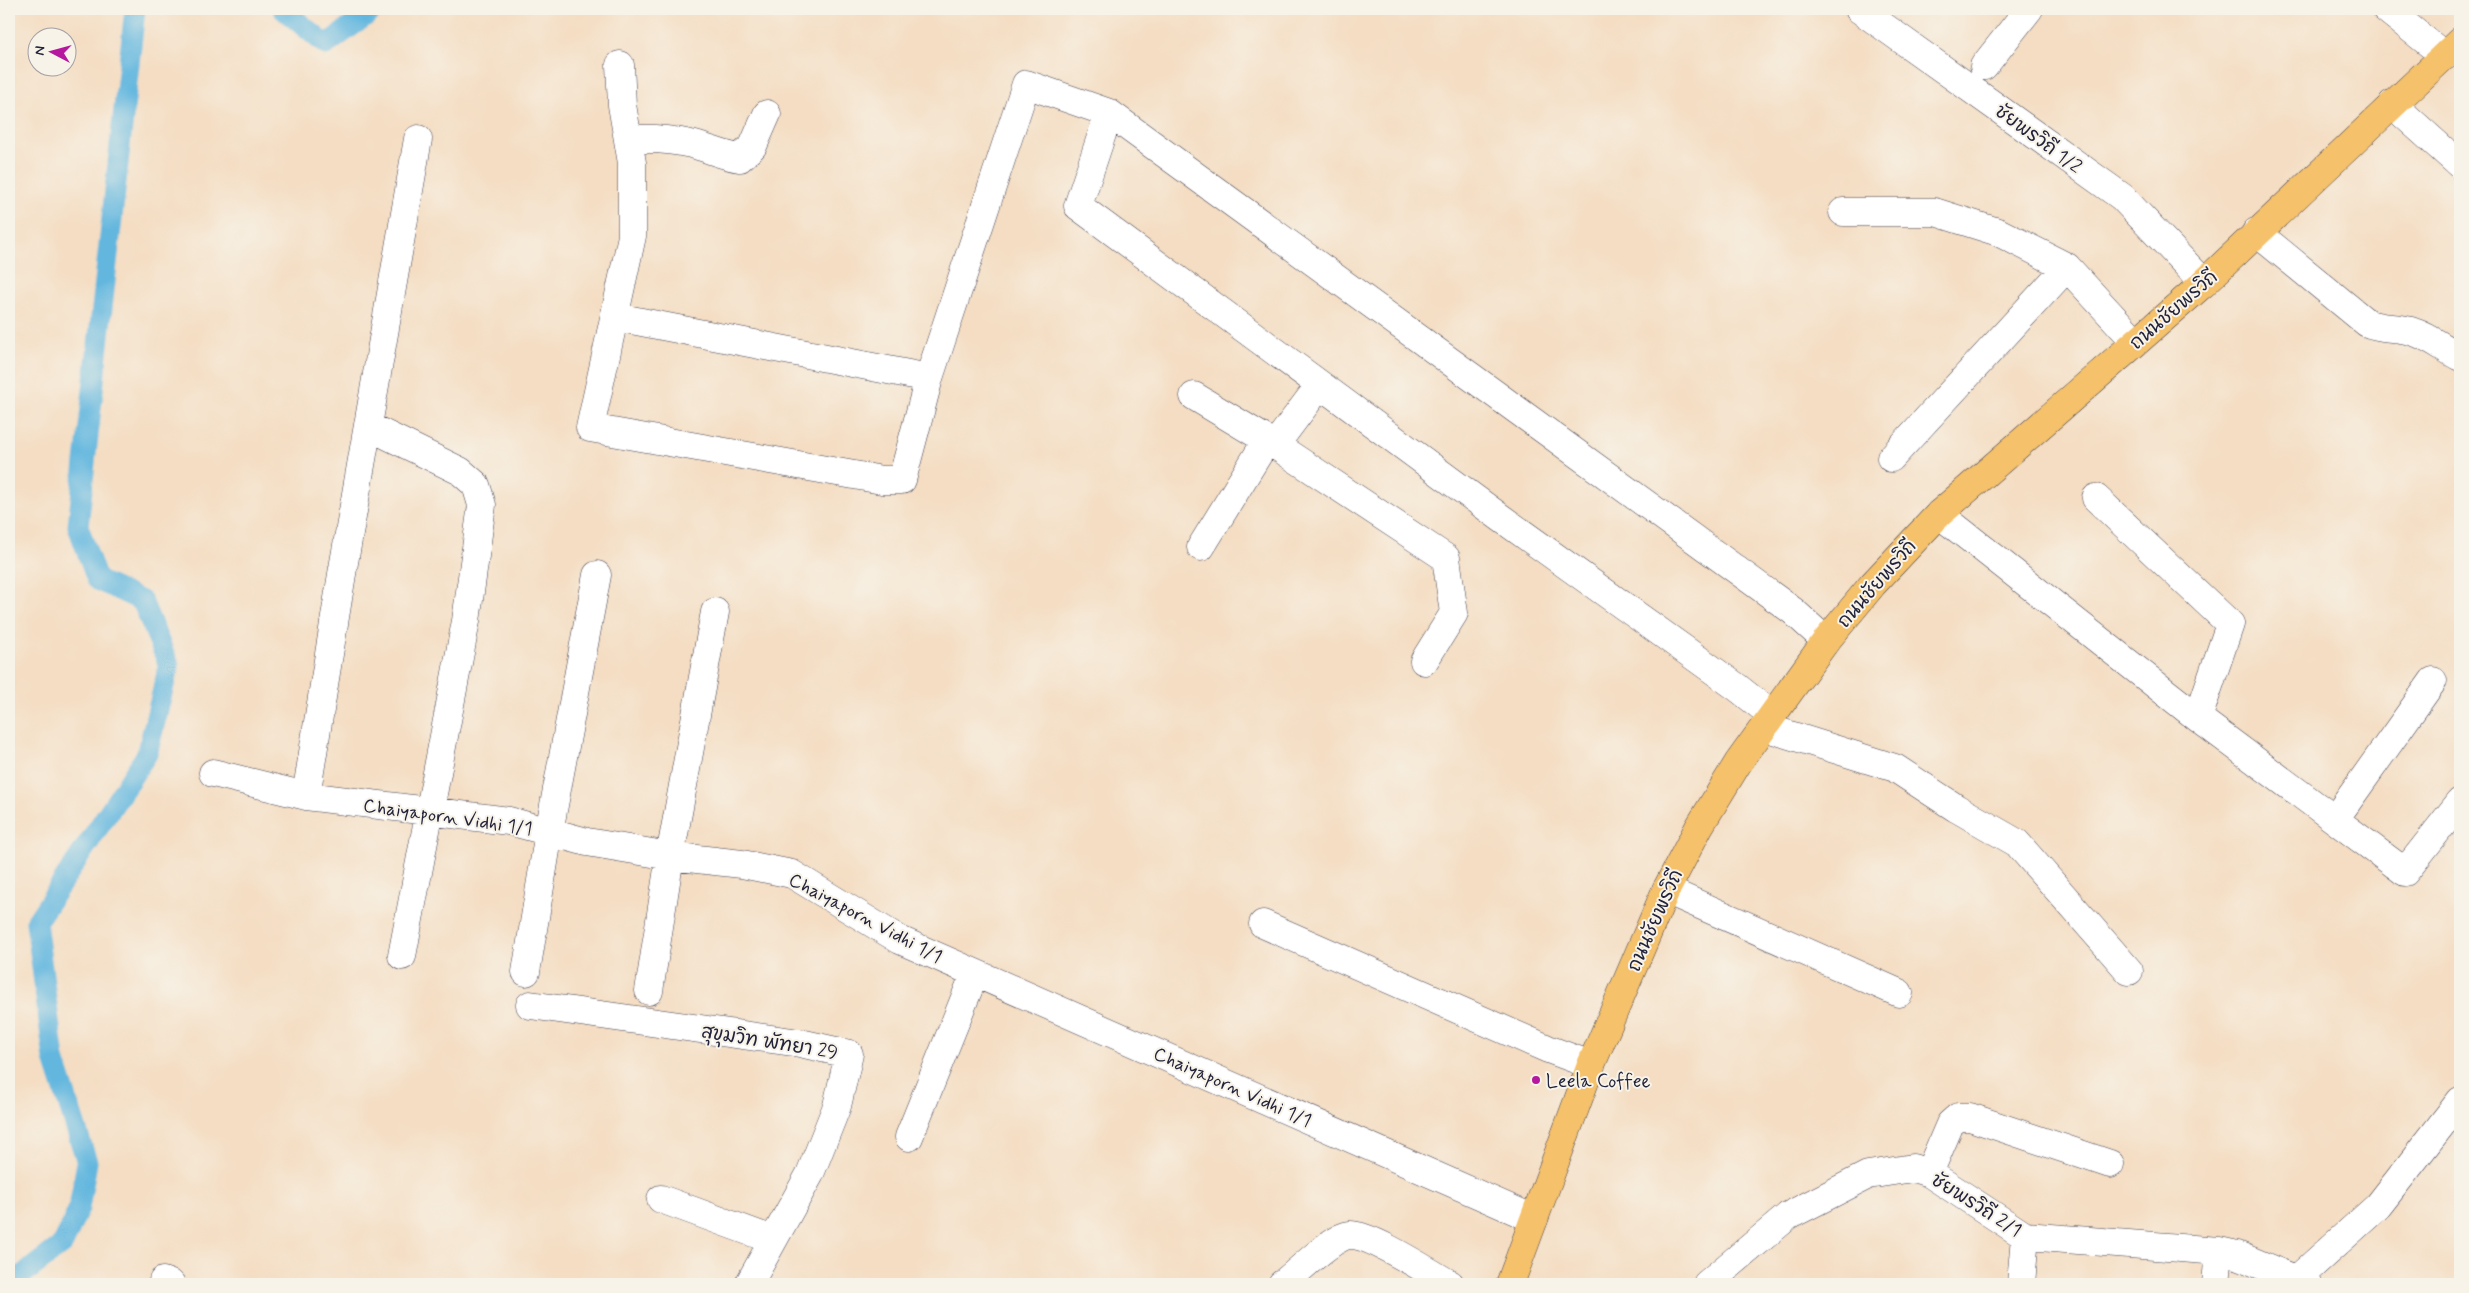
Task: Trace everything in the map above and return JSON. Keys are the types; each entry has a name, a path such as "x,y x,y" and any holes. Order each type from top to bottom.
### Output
{"main road":[{"name":"ถนนชัยพรวิถี","path":"1510,1284 1591,1066 1666,890 1699,827 1738,763 1826,641 1874,584 1939,514 2204,283 2452,48"}],"street":[{"name":"ชัยพรวิถี 1/2","path":"1860,9 2122,197 2204,283"},
{"path":"1984,66 2029,9"},
{"path":"2386,9 2452,48"},
{"path":"620,65 622,105 632,163 632,236 616,317 590,428 882,480 902,480 929,378 1026,84 1109,113 1793,612 1826,641"},
{"path":"2392,104 2460,165"},
{"path":"1109,113 1078,206 1320,385 1738,688 1768,721 1895,768 1956,808 2017,843 2129,971"},
{"path":"629,139 660,138 692,144 726,156 740,158 752,146 767,114"},
{"path":"306,796 418,139"},
{"path":"1843,212 1934,212 1998,232 2067,267 2136,342"},
{"path":"2256,232 2367,324 2380,329 2399,328 2416,332 2460,357"},
{"path":"1891,458 2067,267"},
{"path":"616,317 929,378"},
{"path":"1201,546 1271,442 1320,385"},
{"path":"1194,396 1271,442 1446,558 1454,613 1424,661"},
{"path":"368,426 460,471 476,486 482,505 466,621 402,956"},
{"path":"2096,498 2230,624 2198,718"},
{"path":"1939,514 2198,718 2406,872 2460,802"},
{"path":"526,972 549,832 597,575"},
{"path":"649,991 670,856 715,612"},
{"path":"2335,819 2433,682"},
{"name":"Chaiyaporn Vidhi 1/1","path":"213,773 306,796 509,821 587,842 670,856 742,864 792,874 900,940 1534,1218"},
{"path":"1666,890 1899,993"},
{"path":"1263,924 1591,1066"},
{"path":"909,1137 975,974"},
{"name":"สุขุมวิท พัทยา 29","path":"530,1005 800,1043 850,1054 837,1106 810,1174 749,1284"},
{"path":"2302,1282 2378,1206 2460,1101"},
{"path":"1929,1173 1950,1124 1958,1117 1970,1118 2110,1164"},
{"name":"ชัยพรวิถี 2/1","path":"1707,1284 1788,1216 1868,1175 1913,1168 1929,1173 2026,1236 2219,1251 2237,1255 2302,1282"},
{"path":"662,1199 773,1240"},
{"path":"1282,1284 1335,1242 1349,1235 1366,1238 1450,1284"},
{"path":"2022,1284 2026,1236"},
{"path":"2216,1284 2219,1251"}],"waterway":[{"path":"9,1281 17,1279 63,1244 79,1208 87,1162 54,1059 36,922 147,754 169,665 142,601 97,580 78,526 135,9"},
{"path":"283,9 326,45 371,12 372,9"}],"place":[{"name":"Leela Coffee","path":"1536,1080"}]}
